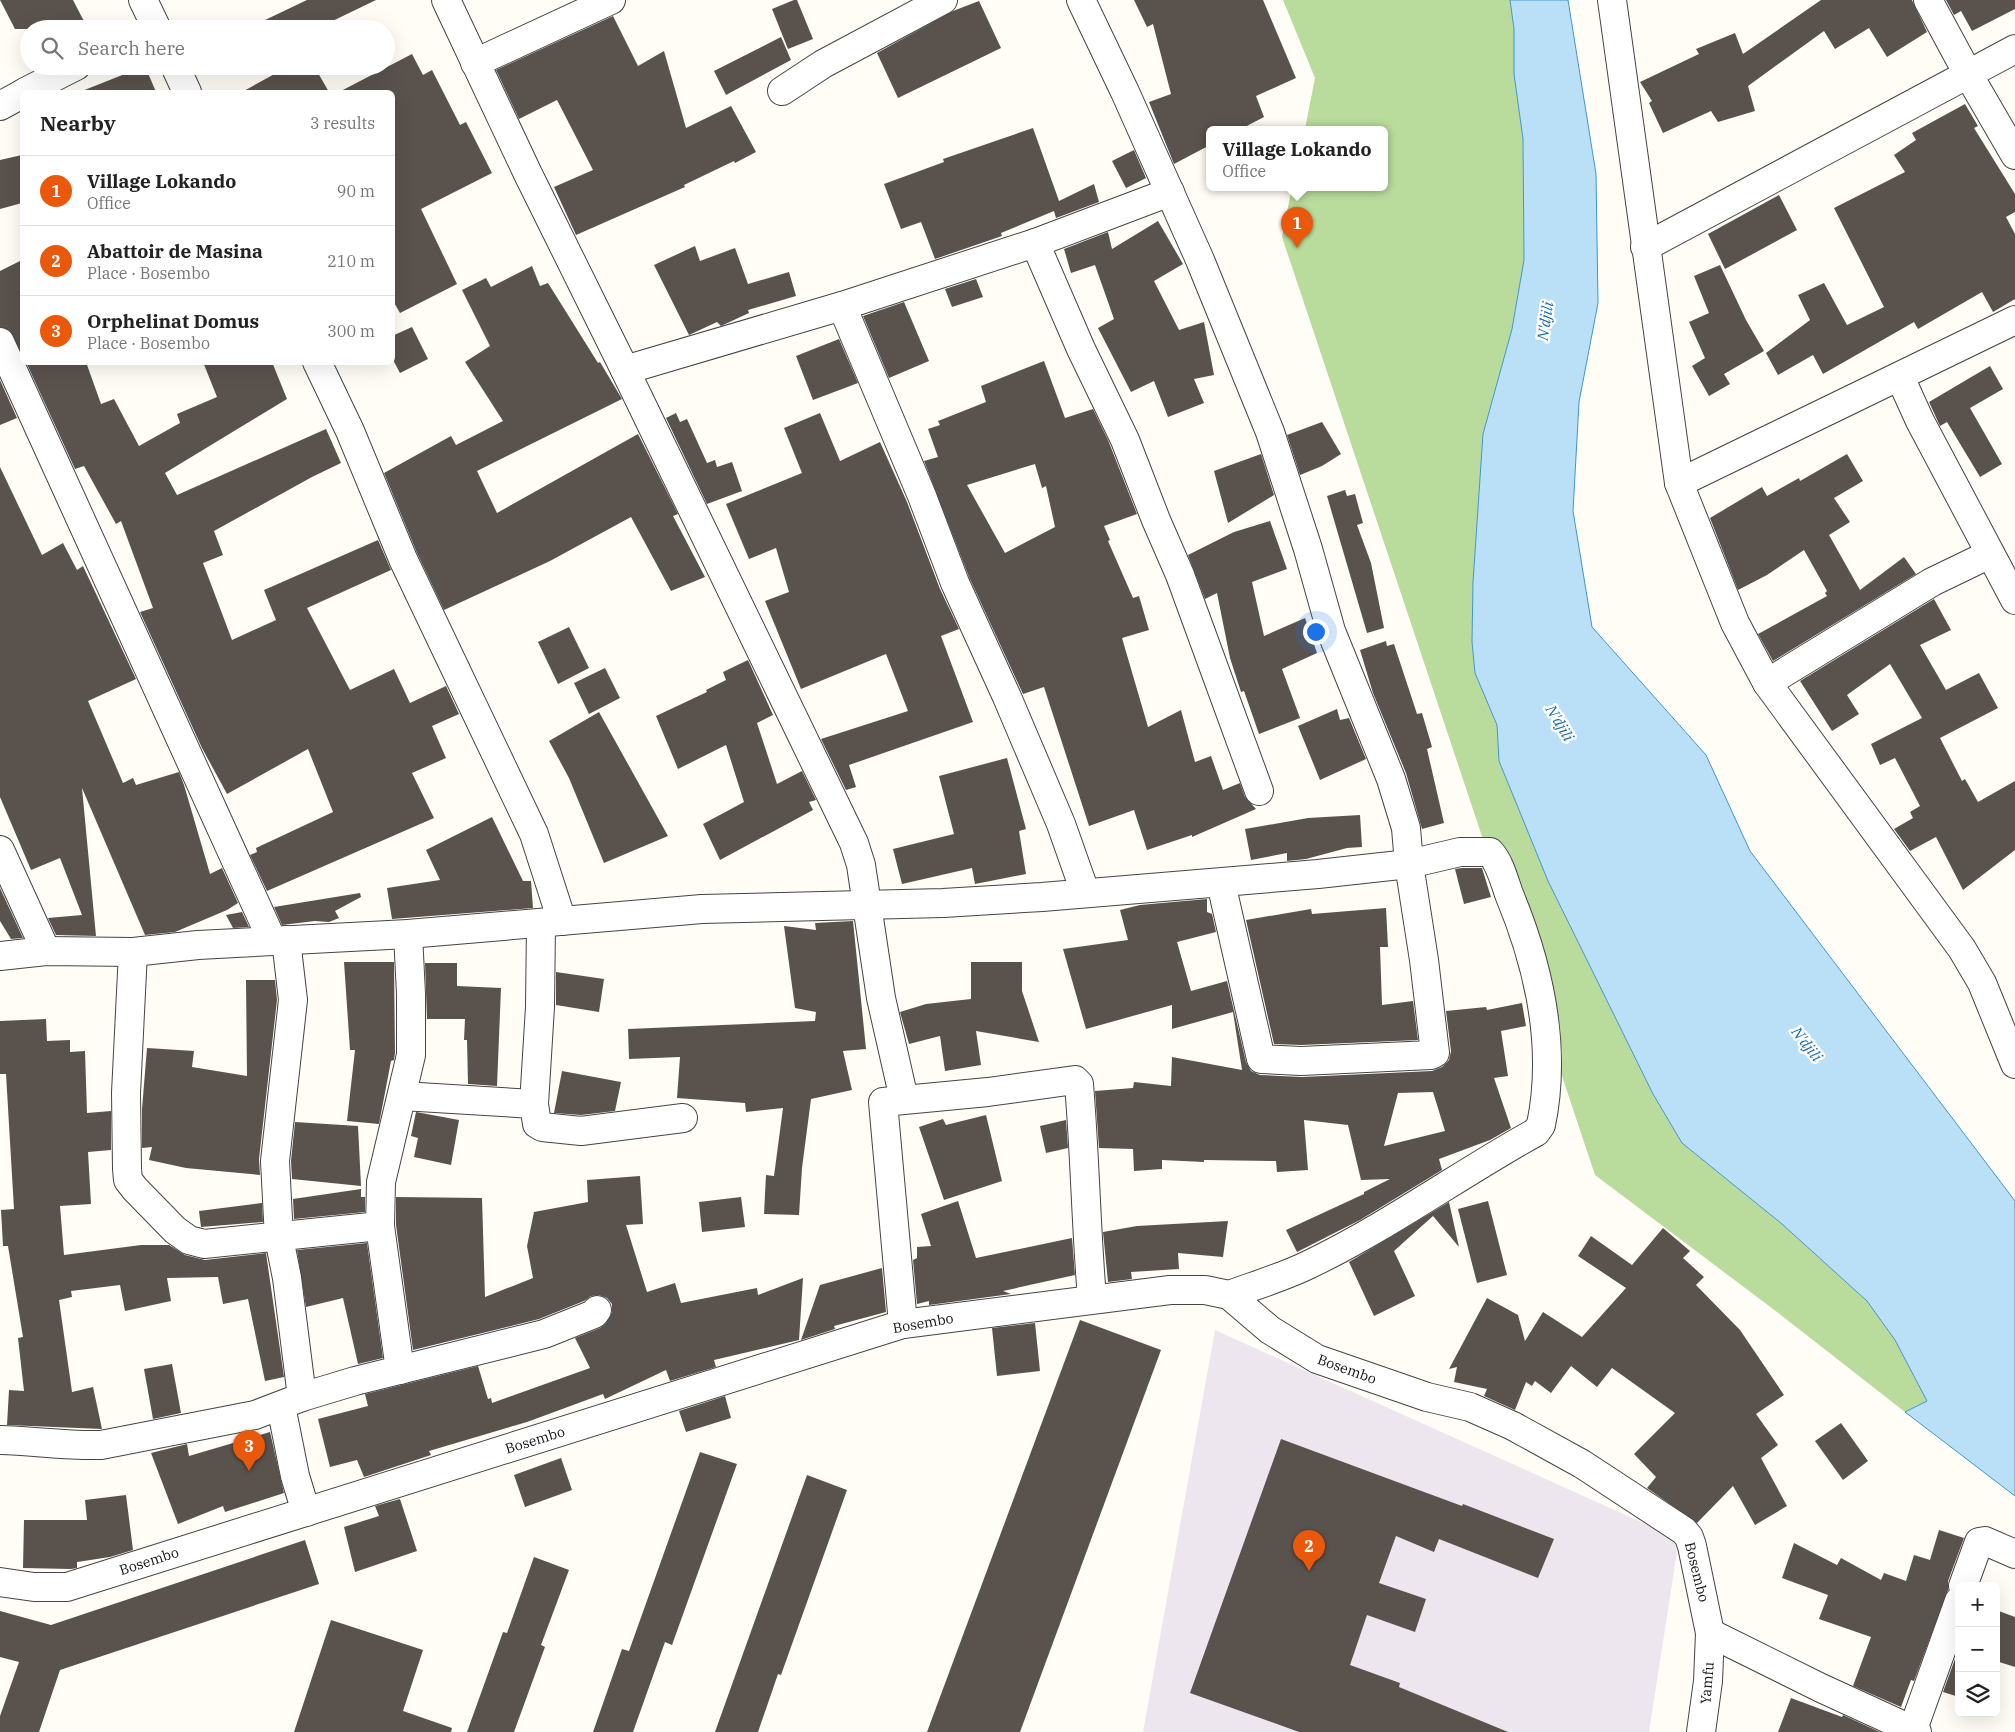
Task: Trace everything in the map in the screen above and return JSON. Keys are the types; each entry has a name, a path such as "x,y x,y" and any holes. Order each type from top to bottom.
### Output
{"street":[{"path":"143,0 150,20"},
{"path":"446,0 528,174 854,843 867,905 881,998 904,1099"},
{"path":"475,63 611,0"},
{"path":"782,91 823,64 943,0"},
{"path":"1081,0 1200,260 1270,432 1308,549 1331,631 1391,779 1406,828 1409,864 1436,1048 1435,1053 1431,1055 1301,1061 1262,1058 1221,883"},
{"path":"1612,0 1679,483 1735,623 1767,683 1962,949 1982,983 2015,1064"},
{"path":"1928,0 2015,156"},
{"path":"1646,246 2015,49"},
{"path":"30,90 59,75"},
{"path":"179,75 186,90"},
{"path":"0,106 20,95"},
{"path":"625,370 842,306 1035,242 1170,192"},
{"path":"1035,242 1081,350 1125,440 1180,575 1259,791"},
{"path":"842,306 922,496 955,583 1007,697 1061,824 1085,892"},
{"path":"1679,483 2015,320"},
{"path":"0,342 279,940 293,1000 275,1161 279,1238 287,1278 295,1476 306,1512"},
{"path":"318,365 350,431 403,560 534,834 551,923 540,1007 534,1104 537,1124 542,1128 581,1131 683,1118"},
{"path":"1900,377 2015,600"},
{"path":"1767,683 1932,582 1990,554"},
{"path":"0,850 46,951"},
{"path":"0,956 46,951 133,952 279,940 408,934 702,909 953,903 1221,883 1409,864 1460,852 1485,851 1494,856 1517,912 1538,982 1546,1032 1547,1056 1541,1125 1536,1132 1478,1164 1363,1236 1309,1265 1229,1295"},
{"path":"400,1370 380,1226 381,1182 410,1055 411,994 408,934"},
{"path":"133,952 126,1093 128,1180 174,1230 189,1240 204,1244 279,1238 380,1226"},
{"path":"903,1324 883,1102 904,1099 988,1092 1075,1080 1078,1084 1084,1147 1087,1241 1092,1298"},
{"path":"402,1096 534,1104"},
{"name":"Bosembo","path":"0,1582 34,1587 67,1587 903,1324 1092,1298 1170,1290 1205,1290 1229,1295 1270,1330 1317,1359 1427,1397 1470,1407 1514,1426 1582,1464 1684,1531 1689,1537 1692,1546 1710,1633"},
{"path":"0,1440 101,1445 255,1414 292,1401 400,1370 544,1334 594,1314 597,1310"},
{"path":"1964,1582 1978,1542 1985,1541 2015,1554"},
{"path":"1710,1633 1821,1688 1914,1731 1955,1612"},
{"name":"Yamfu","path":"1701,1732 1708,1681 1710,1633"}],"shaded area":[{"path":"1215,1330 1679,1539 1649,1732 1143,1732"}],"green space":[{"path":"1283,0 1510,0 1514,29 1514,74 1523,139 1524,260 1512,329 1483,434 1473,582 1472,642 1475,673 1497,725 1499,761 1548,881 1653,1094 1682,1143 1782,1224 1867,1301 1895,1340 1927,1401 1905,1412 1777,1312 1595,1175 1282,237 1291,191 1388,191 1388,126 1306,126 1315,78"}],"water":[{"name":"N'djili","path":"1510,0 1568,0 1596,174 1598,303 1579,402 1573,511 1592,627 1706,755 1750,851 2015,1201 2015,1496 1905,1412 1927,1401 1895,1340 1867,1301 1782,1224 1682,1143 1653,1094 1548,881 1499,761 1497,725 1475,673 1472,642 1473,582 1483,434 1512,329 1524,260 1523,139 1514,74 1514,29"}],"building":[{"path":"0,0 73,0 83,20 20,20 20,29 15,29"},
{"path":"307,0 376,0 335,20 265,20"},
{"path":"797,0 813,39 788,49 772,9"},
{"path":"1134,0 1263,0 1296,78 1256,96 1264,117 1247,126 1206,126 1206,147 1174,164 1149,102 1171,94 1153,24 1147,27"},
{"path":"1821,0 1912,0 1927,32 1887,57 1869,28 1835,49 1824,31 1748,86 1755,111 1718,122 1711,111 1663,133 1649,103 1652,101 1640,82 1699,54 1696,49 1735,33 1743,54"},
{"path":"1946,0 2015,0 2015,9 1972,31 1961,11 1954,15"},
{"path":"979,1 1001,48 898,98 877,53 953,11"},
{"path":"613,16 638,66 664,51 686,128 731,106 756,152 684,185 685,187 576,235 554,187 593,170 557,100 519,119 496,70"},
{"path":"781,37 791,60 726,95 714,71"},
{"path":"412,54 423,75 432,70 460,125 466,122 492,173 421,209 457,284 400,313 395,304 395,90 343,90 372,75 395,75 395,63"},
{"path":"122,75 149,75 155,90 85,90"},
{"path":"273,75 319,75 328,90 246,90"},
{"path":"1965,104 1978,126 1974,128 2015,194 2015,212 2006,217 2015,234 2015,299 1993,312 1982,292 1918,329 1914,322 1823,374 1813,355 1778,375 1766,353 1810,320 1798,295 1824,283 1847,325 1884,307 1834,208 1905,172 1894,155 1916,140 1912,133"},
{"path":"1033,128 1059,201 1094,184 1099,202 1056,218 1054,211 1001,233 1002,236 935,259 921,222 901,229 884,184 944,162 943,159"},
{"path":"1134,150 1146,178 1126,188 1112,161"},
{"path":"20,155 20,204 0,209 0,160"},
{"path":"1779,195 1797,230 1725,269 1708,234"},
{"path":"1158,221 1183,264 1154,281 1179,330 1204,322 1214,375 1194,379 1204,403 1168,417 1154,381 1131,392 1098,328 1114,319 1095,265 1071,273 1064,249 1108,232 1112,249"},
{"path":"695,246 700,261 735,248 748,284 789,272 796,296 748,310 749,313 721,326 717,322 689,335 654,265"},
{"path":"20,261 20,350 9,330 0,327 0,271"},
{"path":"1720,265 1746,320 1764,351 1724,374 1730,384 1709,396 1692,366 1705,358 1689,322 1709,313 1694,276"},
{"path":"532,266 540,286 548,283 622,399 477,471 497,513 638,434 678,514 673,516 705,577 671,591 631,517 550,561 444,610 417,553 384,473 451,436 456,445 503,421 465,362 490,346 462,290 486,278 491,287"},
{"path":"976,279 983,297 952,307 945,289"},
{"path":"904,302 929,361 889,378 863,316"},
{"path":"412,327 428,359 400,373 395,364 395,335"},
{"path":"839,339 858,383 813,400 796,356"},
{"path":"1044,361 1065,418 1093,409 1108,440 1137,514 1104,526 1110,540 1108,541 1133,598 1139,596 1149,630 1122,638 1148,727 1181,710 1195,762 1211,756 1223,790 1240,783 1245,797 1256,809 1192,837 1192,835 1147,850 1134,810 1089,826 1044,687 1023,694 969,577 924,461 938,457 928,429 940,425 938,421 986,402 981,386","holes":["1035,464 1042,488 1046,486 1055,527 1005,553 967,485"]},
{"path":"27,365 87,365 101,404 114,399 139,446 180,423 177,414 217,397 204,365 273,365 287,399 165,473 177,495 326,429 341,463 214,531 223,555 203,563 232,640 276,620 264,590 378,540 391,570 307,608 350,690 394,669 410,703 446,686 459,714 432,726 446,758 412,773 434,818 267,891 250,855 257,852 256,848 333,812 308,749 227,794 202,748 140,612 153,608 121,521 116,524 84,466 75,469"},
{"path":"1990,366 2003,389 1970,408 2002,464 1980,477 1947,422 1940,426 1929,402"},
{"path":"0,380 17,418 0,425"},
{"path":"676,413 680,422 687,419 707,463 715,460 717,467 732,462 742,491 707,504 666,418"},
{"path":"820,413 840,461 880,442 907,502 940,589 959,629 941,636 973,722 849,765 856,787 846,790 821,739 908,711 886,654 801,689 765,601 789,592 776,548 749,559 726,504 802,473 784,428"},
{"path":"1322,422 1341,454 1322,466 1300,475 1287,435"},
{"path":"1261,454 1274,495 1228,523 1214,471"},
{"path":"1847,454 1863,481 1834,498 1850,522 1829,535 1860,590 1904,557 1916,574 1773,661 1758,634 1827,596 1825,593 1827,591 1804,550 1767,575 1738,590 1710,518 1762,487 1767,496 1799,478 1800,481"},
{"path":"0,467 42,555 63,543 77,570 83,566 136,679 88,701 123,783 133,778 136,785 179,772 210,874 222,868 238,903 227,910 175,932 145,935 82,788 96,936 56,935 48,918 82,915 60,858 31,870 0,797"},
{"path":"1345,490 1347,496 1355,494 1363,523 1357,525 1371,563 1384,628 1367,633 1327,496"},
{"path":"1270,521 1287,569 1252,582 1264,636 1305,618 1317,653 1282,669 1300,718 1259,734 1244,691 1241,692 1230,658 1217,593 1205,599 1188,555 1234,532"},
{"path":"1934,599 1951,630 1920,645 1946,690 1979,673 1998,708 1940,738 1962,781 1965,779 1978,802 2015,781 2015,850 1963,890 1936,837 1910,851 1894,829 1913,818 1910,812 1920,806 1895,758 1880,765 1871,744 1922,718 1890,664 1847,695 1859,714 1832,731 1800,681"},
{"path":"569,627 589,668 558,684 538,642"},
{"path":"1386,641 1387,646 1394,644 1417,714 1422,713 1432,747 1427,749 1444,823 1422,829 1406,773 1373,693 1360,650"},
{"path":"748,660 773,715 757,723 777,784 802,771 816,800 809,802 813,810 720,860 703,824 744,802 726,745 678,769 656,716 707,692 706,690 726,680 723,672"},
{"path":"605,668 620,698 589,714 574,683"},
{"path":"1337,709 1340,720 1349,718 1366,759 1320,780 1298,726"},
{"path":"599,712 668,836 604,863 569,778 549,741"},
{"path":"1007,758 1026,829 1019,831 1026,874 975,884 972,868 902,884 893,849 954,834 939,776"},
{"path":"1360,815 1362,847 1347,848 1306,859 1287,861 1287,853 1251,860 1245,829 1308,818"},
{"path":"492,817 523,881 531,881 533,908 392,919 387,888 440,880 426,850"},
{"path":"1482,868 1491,897 1464,904 1455,869"},
{"path":"0,888 23,938 11,939 0,921"},
{"path":"360,893 361,897 335,911 339,918 329,922 315,921 282,925 274,907"},
{"path":"1207,899 1207,912 1212,914 1216,932 1177,942 1191,991 1227,981 1246,1062 1251,1071 1260,1075 1302,1077 1432,1071 1442,1067 1449,1060 1451,1051 1446,1011 1486,1007 1487,1010 1522,1003 1526,1026 1501,1031 1508,1076 1494,1078 1511,1128 1490,1140 1439,1159 1442,1170 1360,1220 1297,1252 1286,1230 1364,1194 1364,1192 1390,1179 1361,1180 1348,1125 1304,1120 1308,1170 1277,1172 1276,1161 1204,1160 1204,1162 1162,1160 1162,1169 1134,1171 1133,1149 1099,1148 1095,1091 1133,1088 1134,1082 1171,1086 1172,1057 1242,1070 1233,1012 1172,1029 1172,1005 1086,1029 1063,949 1128,940 1120,910 1140,905","holes":["1433,1092 1445,1131 1384,1146 1398,1093"]},
{"path":"1386,908 1388,947 1380,947 1382,1005 1413,1001 1418,1040 1301,1045 1274,1044 1246,920 1311,909 1312,914"},
{"path":"242,912 249,927 233,928 226,915"},
{"path":"853,921 866,1049 843,1051 852,1090 811,1099 802,1168 799,1215 764,1214 766,1175 774,1176 783,1108 746,1112 745,1103 677,1098 680,1057 629,1059 628,1029 815,1021 816,1012 795,1008 784,926 816,930 815,923"},
{"path":"344,962 394,962 395,1053 394,1060 391,1061 379,1124 347,1121 355,1050 350,1050"},
{"path":"971,962 1022,962 1022,991 1039,1042 976,1031 981,1065 945,1071 940,1036 909,1044 900,1012 926,1004 971,999"},
{"path":"425,963 457,963 457,986 501,988 497,1086 468,1084 467,1040 464,1040 465,1019 427,1019"},
{"path":"556,972 604,979 599,1012 556,1005"},
{"path":"246,980 275,980 277,1000 259,1159 260,1175 186,1168 149,1160 152,1147 142,1148 142,1109 147,1048 194,1051 192,1067 247,1076"},
{"path":"46,1019 47,1041 70,1040 70,1052 85,1051 87,1113 111,1111 111,1150 88,1152 91,1204 60,1206 64,1255 141,1245 169,1245 185,1255 205,1260 266,1253 284,1377 265,1381 248,1299 223,1304 218,1277 167,1278 171,1301 125,1311 120,1285 71,1291 72,1297 59,1300 72,1392 93,1387 102,1429 7,1425 9,1390 24,1391 18,1338 23,1337 8,1246 3,1246 1,1210 14,1209 6,1074 0,1074 0,1021"},
{"path":"562,1071 621,1082 615,1111 581,1115 554,1113"},
{"path":"416,1112 459,1120 451,1165 414,1157 418,1138 411,1136"},
{"path":"986,1115 1002,1181 944,1200 919,1127 943,1119 946,1125"},
{"path":"1066,1120 1068,1148 1046,1153 1040,1126"},
{"path":"295,1122 358,1126 361,1186 292,1179 291,1161"},
{"path":"640,1176 643,1224 626,1225 647,1292 675,1283 681,1303 757,1288 758,1295 803,1278 799,1340 714,1360 716,1367 670,1381 666,1370 605,1399 603,1394 527,1422 429,1451 431,1455 364,1477 357,1460 330,1467 318,1419 368,1406 365,1394 478,1366 488,1399 491,1398 492,1403 590,1368 575,1338 600,1328 606,1323 612,1312 612,1304 607,1298 599,1295 591,1296 584,1301 539,1319 413,1350 396,1225 396,1197 482,1198 485,1297 533,1278 527,1246 534,1212 588,1202 587,1180"},
{"path":"361,1189 361,1197 365,1197 365,1212 294,1219 293,1199"},
{"path":"741,1197 745,1227 702,1232 699,1202"},
{"path":"958,1201 976,1258 1072,1238 1075,1275 1003,1291 1011,1294 929,1305 929,1301 917,1304 913,1260 917,1258 917,1247 931,1246 921,1214"},
{"path":"1488,1201 1507,1275 1477,1283 1458,1209"},
{"path":"1449,1202 1459,1247 1433,1216 1394,1251 1415,1296 1374,1316 1349,1262"},
{"path":"262,1203 263,1222 201,1227 199,1211"},
{"path":"1228,1221 1223,1257 1178,1253 1179,1269 1131,1272 1132,1279 1108,1282 1103,1232 1137,1226"},
{"path":"1663,1228 1690,1251 1683,1258 1704,1277 1696,1285 1740,1330 1784,1395 1756,1414 1778,1445 1761,1458 1787,1506 1755,1525 1733,1486 1697,1523 1647,1488 1656,1477 1634,1454 1675,1413 1612,1368 1597,1387 1571,1366 1551,1393 1535,1381 1532,1386 1526,1382 1515,1410 1484,1396 1487,1389 1454,1382 1457,1367 1449,1369 1487,1298 1518,1315 1525,1341 1543,1312 1582,1337 1626,1288 1578,1256 1591,1236 1632,1265"},
{"path":"367,1243 383,1358 358,1364 343,1298 306,1307 297,1250"},
{"path":"882,1268 886,1312 834,1326 835,1329 801,1340 820,1285"},
{"path":"1080,1320 1161,1350 1020,1732 927,1732"},
{"path":"1035,1323 1040,1371 997,1376 992,1328"},
{"path":"172,1364 181,1413 153,1419 144,1369"},
{"path":"725,1396 731,1418 686,1432 679,1411"},
{"path":"1841,1423 1868,1461 1843,1480 1815,1441"},
{"path":"270,1432 284,1493 225,1512 223,1506 178,1524 151,1453 187,1444 189,1456"},
{"path":"1281,1439 1462,1506 1463,1504 1554,1539 1538,1578 1439,1539 1434,1552 1396,1536 1379,1583 1426,1599 1415,1632 1367,1615 1350,1665 1400,1683 1399,1687 1508,1732 1299,1732 1190,1693"},
{"path":"700,1452 737,1464 672,1645 665,1642 633,1732 593,1732 622,1649 629,1651"},
{"path":"561,1458 572,1490 525,1507 514,1475"},
{"path":"807,1475 847,1490 781,1675 778,1674 758,1732 715,1732"},
{"path":"126,1495 133,1550 110,1557 77,1562 77,1568 71,1569 23,1568 24,1520 87,1520 85,1500"},
{"path":"400,1499 417,1551 355,1572 344,1527 379,1516 375,1506"},
{"path":"1939,1530 1964,1538 1948,1581 1948,1590 1914,1681 1911,1680 1901,1707 1853,1686 1871,1637 1819,1619 1828,1595 1782,1578 1794,1543 1837,1565 1841,1558 1881,1580 1884,1573 1906,1581 1914,1555 1930,1560"},
{"path":"305,1540 319,1584 60,1670 39,1732 0,1732 0,1716 19,1662 0,1657 0,1611 51,1625"},
{"path":"534,1557 569,1570 541,1645 545,1647 514,1732 467,1732 503,1632 507,1633"},
{"path":"2000,1611 2015,1617 2015,1667 2000,1662"},
{"path":"331,1620 423,1650 403,1711 452,1728 451,1732 294,1732"},
{"path":"1955,1659 1955,1696 1943,1692"},
{"path":"1791,1698 1842,1717 1843,1715 1880,1732 1778,1732"}],"place":[{"name":"Village Lokando","path":"1297,248"},
{"name":"Orphelinat Domus","path":"249,1471"},
{"name":"Abattoir de Masina","path":"1309,1571"}]}
